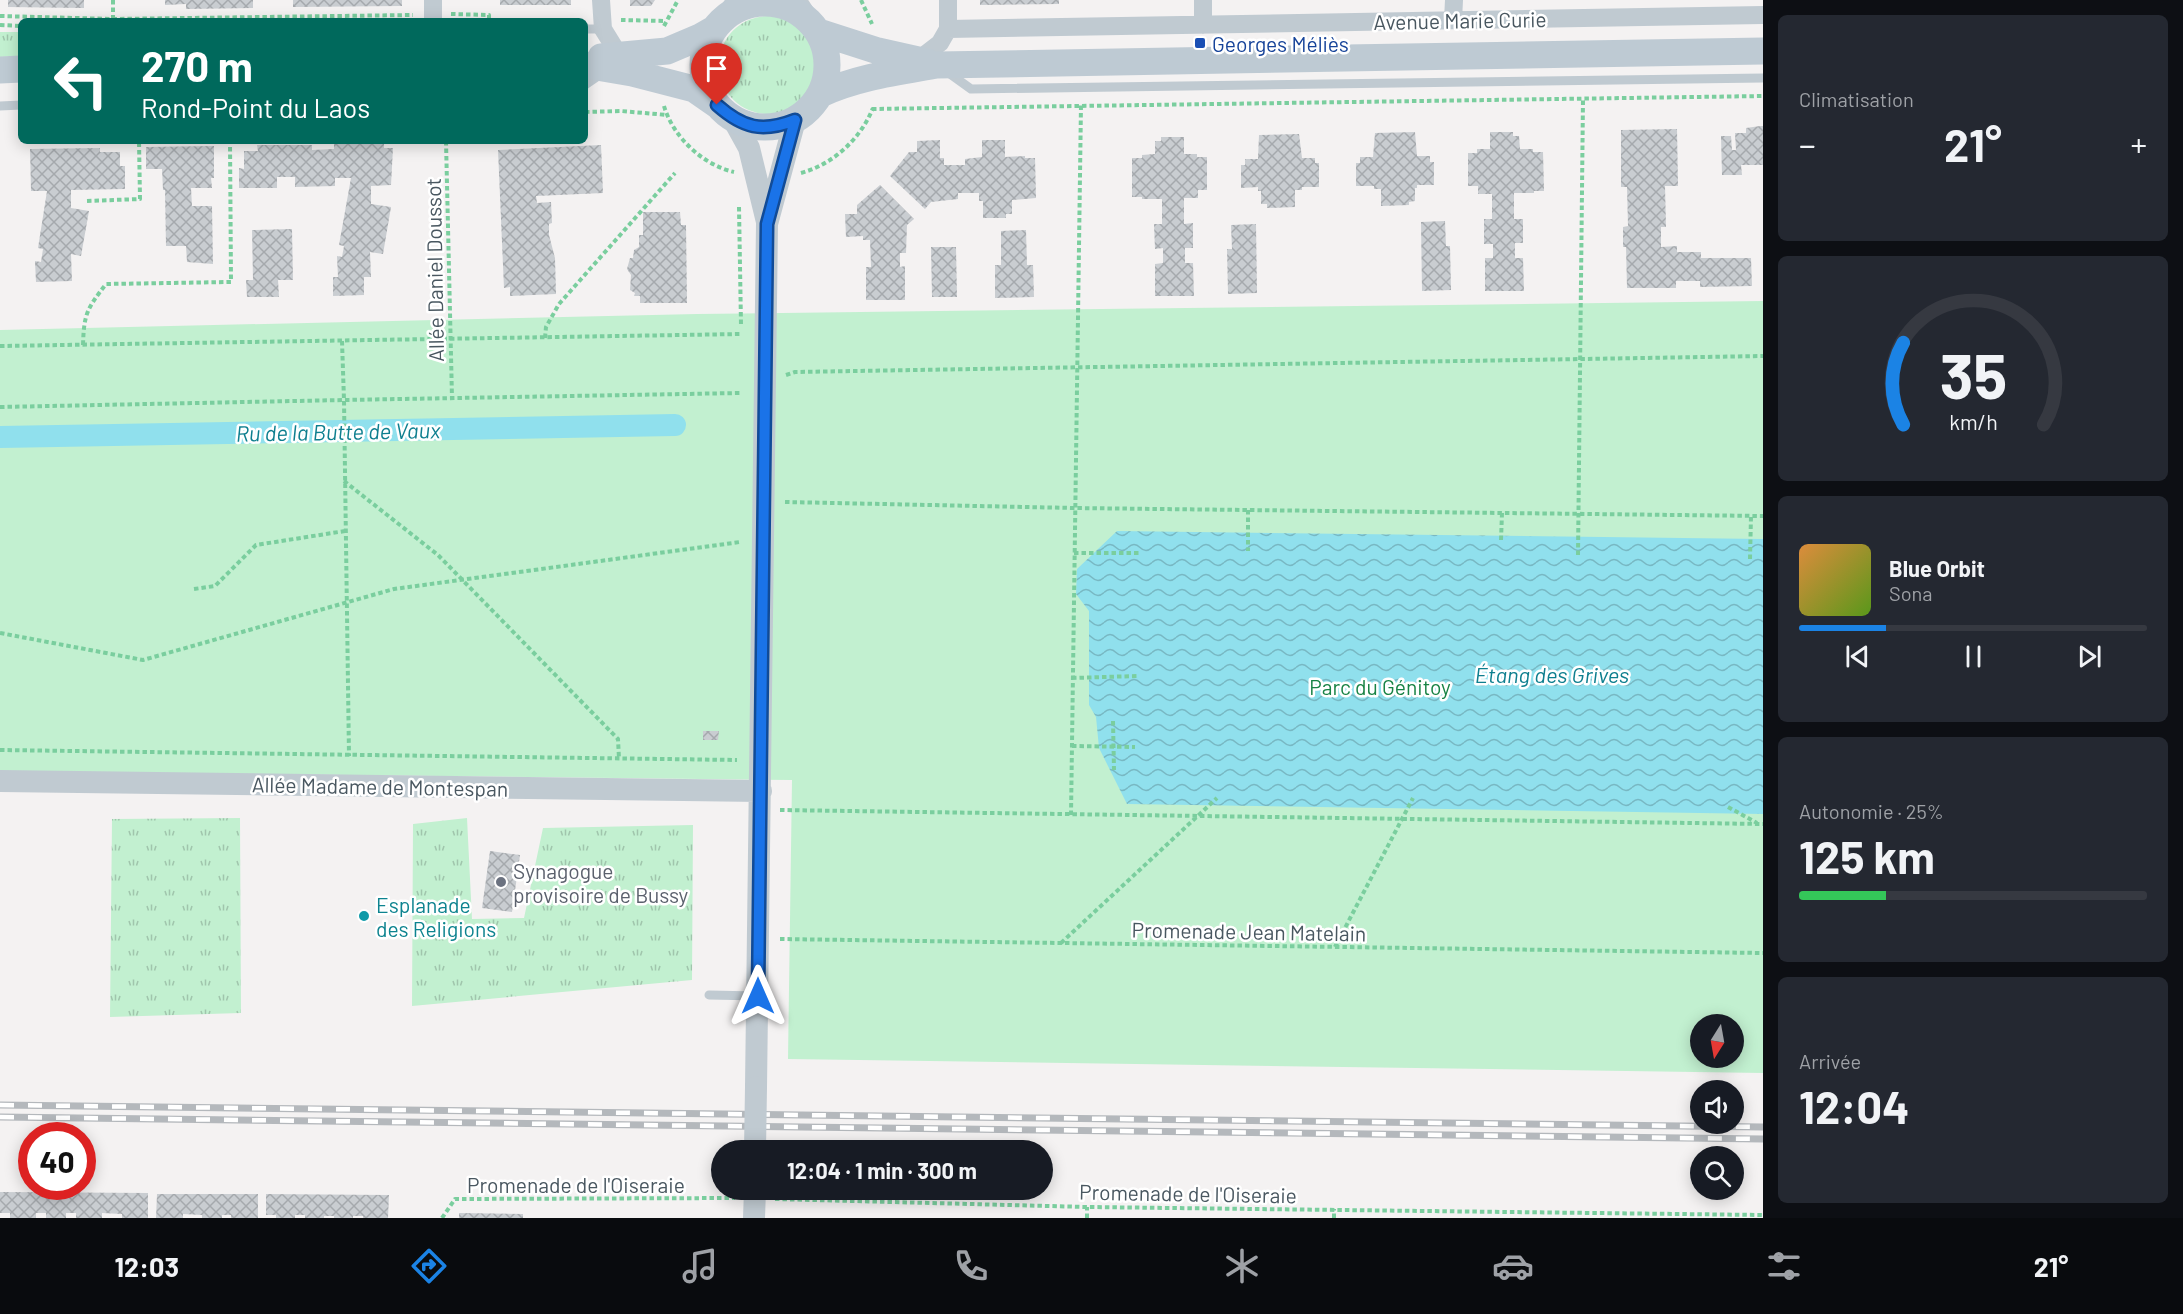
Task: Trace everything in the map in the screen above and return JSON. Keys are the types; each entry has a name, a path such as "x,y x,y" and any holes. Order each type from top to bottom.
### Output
{"main road":[{"path":"588,60 694,89 747,125 764,128 780,126 795,120 810,109 821,94 828,74 827,52 807,17 789,7 768,3 747,5 727,15 700,38 667,51 605,63"},
{"path":"725,112 706,87 703,67 705,47 727,15"},
{"name":"Avenue Marie Curie","path":"807,17 878,51 928,62"},
{"name":"Avenue Marie Curie","path":"821,94 863,78 928,62 1763,51"},
{"path":"0,70 18,69"}],"street":[{"path":"601,0 596,26 605,63"},
{"path":"948,0 948,29"},
{"path":"1203,0 1203,25"},
{"path":"1453,20 1454,0"},
{"name":"Avenue Marie Curie","path":"928,62 948,29 1453,20 1701,8 1763,15"},
{"path":"725,112 749,148 767,224 755,1140"},
{"path":"767,224 795,120"},
{"name":"Allée Madame de Montespan","path":"0,781 761,791"}],"lane":[{"path":"928,62 971,89 1763,78"},
{"path":"588,82 605,63"},
{"path":"0,106 18,105"},
{"path":"709,995 758,996"}],"path":[{"path":"113,0 113,18"},
{"path":"662,30 678,0"},
{"path":"861,0 873,27"},
{"path":"159,18 433,12 489,15 489,18"},
{"path":"0,16 75,18"},
{"path":"596,26 665,21"},
{"path":"0,25 18,26"},
{"path":"1578,555 1583,81"},
{"path":"1071,815 1081,87"},
{"path":"872,109 1763,96"},
{"path":"661,98 667,116 681,138 713,164 738,173"},
{"path":"796,174 820,166 842,151 863,128 876,99"},
{"path":"588,112 621,111 667,116"},
{"path":"87,201 140,199 139,144"},
{"path":"83,345 85,316 89,306 106,284 231,282 230,144"},
{"name":"Allée Daniel Doussot","path":"446,144 452,398"},
{"path":"545,338 546,327 559,304 675,172"},
{"path":"0,346 742,334"},
{"path":"342,341 345,410 349,756"},
{"path":"786,375 795,372 1763,356"},
{"path":"0,407 740,393"},
{"path":"344,479 438,555 618,739 619,759"},
{"path":"784,502 1074,508 1763,516"},
{"path":"1248,510 1248,550"},
{"path":"1502,513 1502,540"},
{"path":"1750,559 1751,516"},
{"path":"194,589 215,586 256,545 345,531"},
{"path":"0,633 143,660 394,589 740,542"},
{"path":"1074,553 1140,553"},
{"path":"1072,678 1137,676"},
{"path":"1113,721 1114,771"},
{"path":"1072,746 1135,747"},
{"path":"0,750 737,760"},
{"path":"1060,943 1217,798"},
{"path":"1335,947 1413,798"},
{"path":"1728,807 1762,825"},
{"path":"780,810 1762,825"},
{"name":"Promenade Jean Matelain","path":"758,939 1763,953"},
{"name":"Promenade de l'Oiseraie","path":"442,1218 455,1199 1763,1215"},
{"path":"1087,1218 1088,1207"},
{"path":"1334,1209 1334,1218"}],"green space":[{"path":"768,16 787,20 803,30 813,46 817,65 813,84 803,100 787,110 768,114 749,110 733,100 723,84 719,65 723,46 733,30 749,20"},
{"path":"0,32 18,32 18,56 0,57"},
{"name":"Parc du Génitoy","path":"1763,301 1763,1073 788,1059 792,780 0,771 0,330 697,314"},
{"path":"240,818 241,1013 110,1017 112,819"},
{"path":"467,818 472,919 524,918 543,828 693,825 692,980 412,1006 413,824"}],"water":[{"name":"Étang des Grives","path":"1117,531 1763,539 1763,814 1127,804 1099,748 1096,717 1089,705 1089,611 1076,594 1077,569"}],"building":[{"path":"8,0 84,0 84,8 8,7"},
{"path":"165,0 253,0 253,8 186,9 186,4 165,5"},
{"path":"293,0 402,0 402,6 293,7"},
{"path":"500,0 571,0 571,5 500,5"},
{"path":"630,0 655,0 651,6 630,6"},
{"path":"980,0 1059,0 1059,4 980,5"},
{"path":"1763,126 1763,165 1741,165 1742,175 1722,175 1721,136 1731,136 1732,150 1736,150 1735,133 1746,133 1746,128"},
{"path":"1677,129 1678,186 1665,186 1666,227 1661,227 1661,247 1677,246 1677,252 1701,252 1701,258 1751,258 1752,286 1700,287 1700,281 1676,281 1676,288 1627,288 1623,227 1628,226 1627,187 1621,187 1621,130"},
{"path":"1415,132 1417,156 1430,156 1430,162 1434,162 1434,185 1417,185 1415,201 1409,202 1409,205 1381,206 1381,189 1374,189 1374,186 1356,186 1356,163 1360,163 1360,157 1373,157 1375,133"},
{"path":"1490,132 1513,132 1513,136 1519,136 1520,149 1543,152 1544,191 1514,193 1514,219 1523,219 1523,243 1515,243 1515,258 1523,258 1524,291 1485,291 1485,258 1493,258 1493,244 1484,244 1484,219 1492,219 1492,194 1478,194 1478,186 1468,186 1468,153 1477,153 1477,149 1490,149"},
{"path":"1299,134 1302,158 1315,158 1315,163 1319,163 1319,187 1302,187 1302,190 1295,190 1295,207 1267,208 1267,204 1261,204 1261,191 1258,191 1258,187 1241,188 1241,165 1245,165 1245,159 1258,159 1259,135"},
{"path":"1161,137 1184,137 1184,154 1207,157 1207,190 1198,190 1198,198 1184,198 1184,224 1193,223 1193,248 1185,248 1185,263 1193,263 1194,296 1155,296 1155,264 1163,263 1163,248 1155,249 1154,224 1162,224 1162,199 1132,197 1132,158 1155,154 1155,141 1161,141"},
{"path":"940,140 940,158 944,158 944,165 965,165 965,159 982,157 982,140 1005,140 1005,157 1035,158 1036,198 1012,200 1012,214 1006,214 1006,218 983,218 983,201 979,201 979,193 958,193 958,199 931,202 925,209 890,176 909,152 917,152 917,141"},
{"path":"334,144 384,144 384,148 393,148 391,185 371,186 371,204 391,207 383,254 370,252 371,277 364,277 364,295 333,296 333,277 338,277 337,256 342,257 344,246 339,245 351,178 335,178 335,186 295,187 295,177 277,177 277,188 239,188 239,168 244,169 244,151 258,151 257,145 312,145 312,150 334,149"},
{"path":"601,145 603,193 536,196 537,203 551,202 552,223 549,224 549,235 555,258 556,294 510,296 510,287 504,288 498,150"},
{"path":"214,146 212,188 191,188 192,206 212,206 213,264 187,262 186,246 166,246 165,190 163,190 162,169 146,169 146,147"},
{"path":"100,148 100,152 120,152 120,166 125,166 125,189 71,190 71,208 89,211 81,256 71,254 72,281 36,282 35,261 41,262 43,249 38,248 47,191 31,191 30,149"},
{"path":"880,185 914,219 907,225 906,253 900,253 900,267 905,266 905,300 866,300 866,267 871,267 870,240 863,240 863,236 846,237 845,214 857,214 857,205"},
{"path":"643,212 680,212 681,225 686,225 687,303 640,303 640,296 634,296 635,293 630,290 631,275 627,269 630,258 633,258 634,250 639,247 639,235 643,235"},
{"path":"1445,221 1446,246 1450,246 1451,290 1422,291 1421,222"},
{"path":"1256,224 1257,293 1228,294 1227,249 1232,249 1231,225"},
{"path":"292,229 293,280 278,280 279,297 247,297 246,280 253,280 252,230"},
{"path":"1026,230 1027,265 1033,265 1034,297 995,298 995,265 1001,265 1001,231"},
{"path":"931,247 956,247 957,297 932,297"},
{"path":"703,731 719,731 718,740 703,740"},
{"name":"Synagogue provisoire de Bussy","path":"490,851 520,855 512,912 482,908"},
{"path":"0,1192 18,1192 18,1200 96,1200 96,1193 148,1193 148,1218 122,1218 122,1214 102,1213 102,1218 76,1218 76,1213 66,1213 66,1218 46,1218 46,1213 36,1213 36,1218 10,1218 10,1213 0,1213"},
{"path":"157,1194 258,1194 258,1218 231,1218 231,1215 222,1215 222,1218 202,1218 202,1215 183,1214 183,1218 156,1218"},
{"path":"266,1194 389,1195 388,1218 324,1216 324,1218 305,1218 305,1215 295,1215 295,1218 276,1218 276,1215 266,1215"},
{"path":"459,1213 523,1214 523,1218 459,1218"}],"waterway":[{"name":"Ru de la Butte de Vaux","path":"0,437 675,425"}],"railway":[{"path":"0,1105 1763,1127"},
{"path":"0,1117 1763,1139"}],"place":[{"name":"Georges Méliès","path":"1200,43"},
{"name":"Synagogue provisoire de Bussy","path":"501,882"},
{"name":"Esplanade des Religions","path":"364,916"}],"route":[{"path":"717,105 733,119 747,125 764,128 780,126 795,120 767,224 758,996"}]}
